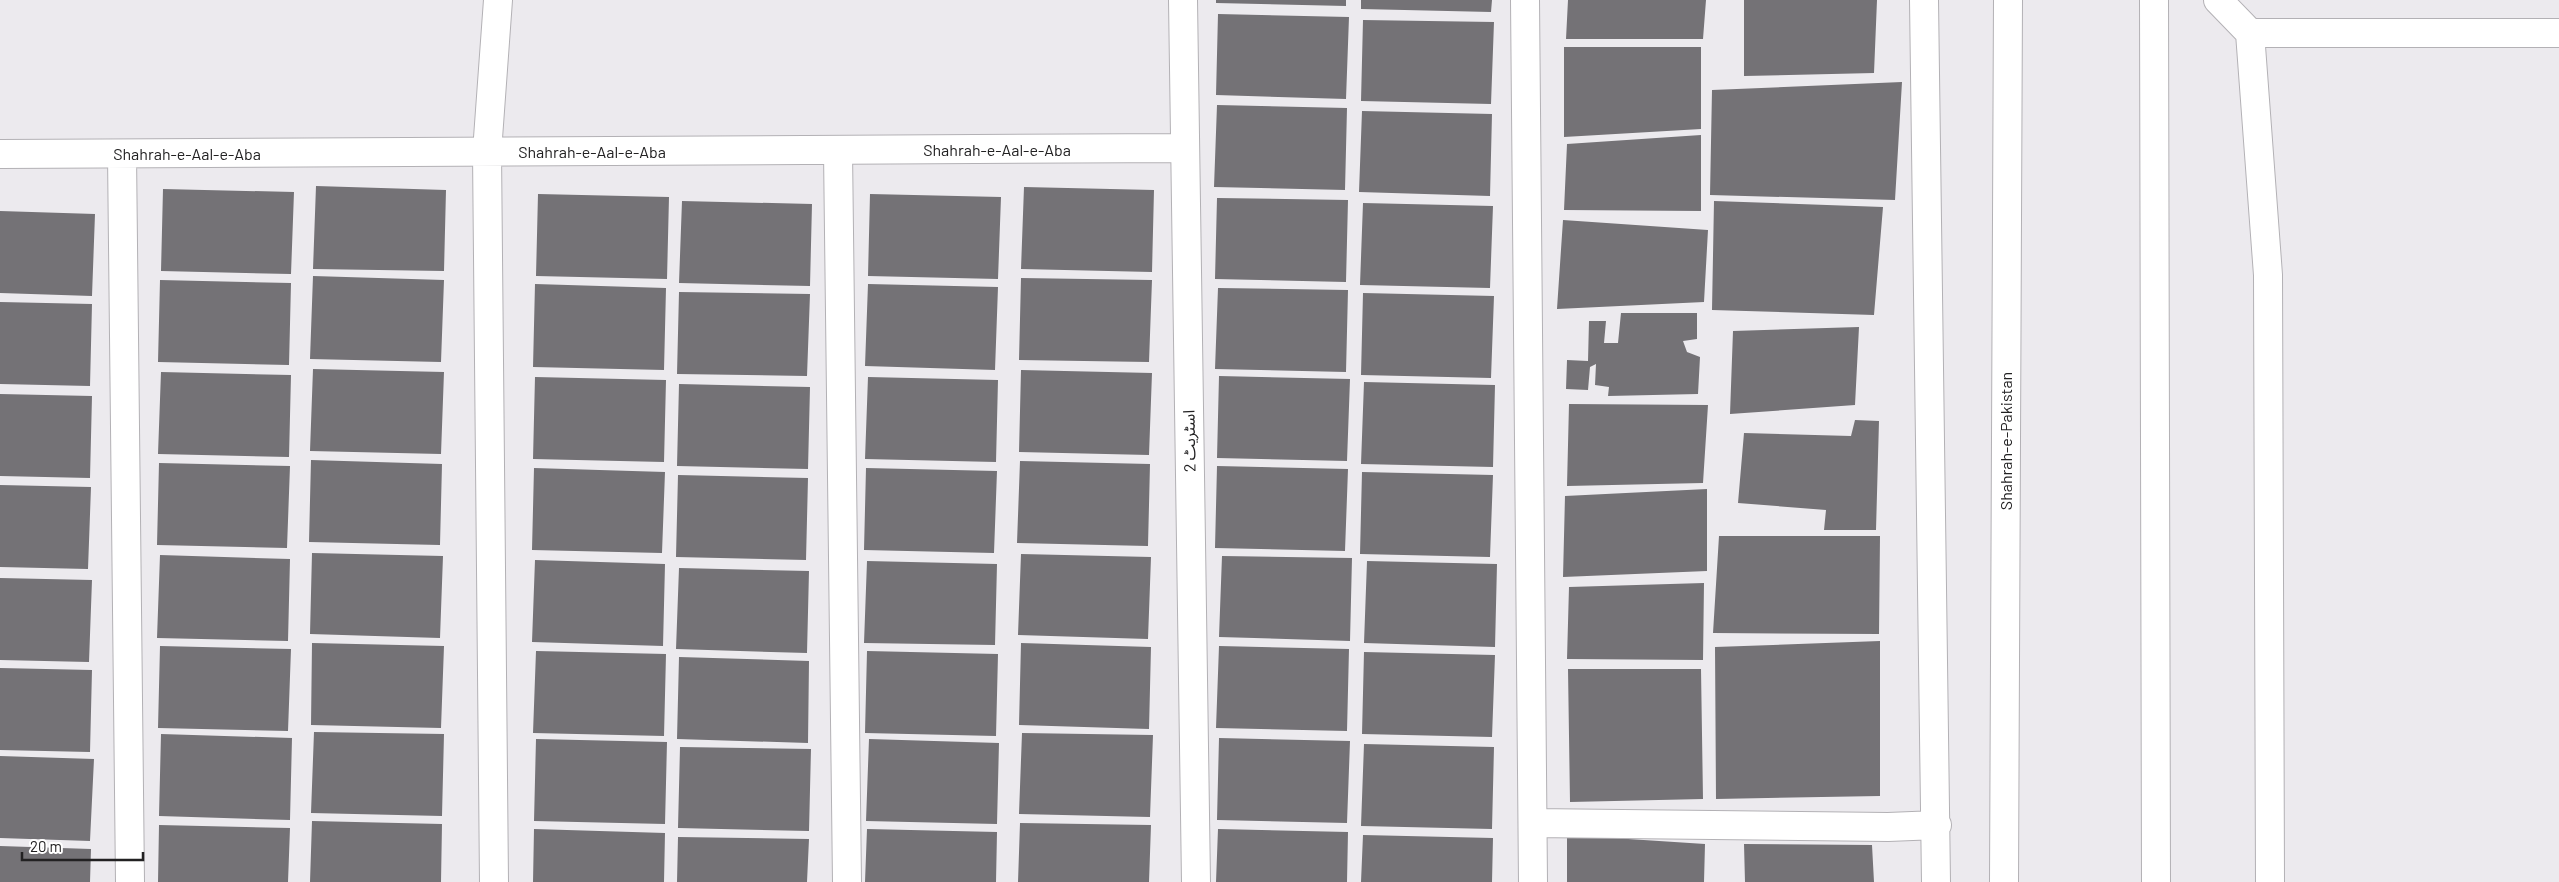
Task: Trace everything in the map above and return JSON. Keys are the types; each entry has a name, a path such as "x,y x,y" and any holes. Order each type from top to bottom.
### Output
{"main road":[{"path":"494,882 487,152 498,0"},
{"name":"اسٹریٹ 2","path":"1183,0 1196,882"},
{"path":"1525,0 1533,882"},
{"path":"1924,0 1937,825 1936,882"},
{"name":"Shahrah-e-Pakistan","path":"2004,882 2008,0"},
{"path":"2154,0 2156,882"},
{"path":"2218,0 2250,33 2268,275 2270,882"},
{"path":"2250,33 2559,34"},
{"name":"Shahrah-e-Aal-e-Aba","path":"0,154 1184,148"},
{"path":"838,151 847,882"},
{"path":"122,154 130,882"},
{"path":"1532,823 1888,827 1937,825"}],"building":[{"path":"1216,0 1346,0 1346,6 1216,3"},
{"path":"1361,0 1492,0 1491,12 1361,9"},
{"path":"1568,0 1706,0 1703,39 1566,39"},
{"path":"1744,0 1877,0 1874,73 1744,76"},
{"path":"1218,14 1349,17 1346,99 1216,95"},
{"path":"1363,20 1494,22 1491,104 1361,101"},
{"path":"1564,47 1701,47 1701,129 1564,137"},
{"path":"1902,82 1895,200 1710,195 1712,90"},
{"path":"1217,105 1347,108 1345,190 1214,187"},
{"path":"1362,111 1492,114 1490,196 1359,192"},
{"path":"1701,135 1701,211 1564,210 1567,144"},
{"path":"316,186 446,190 444,271 313,269"},
{"path":"1024,187 1154,190 1152,272 1021,269"},
{"path":"163,189 294,192 291,274 161,271"},
{"path":"538,194 669,197 667,279 536,276"},
{"path":"870,194 1001,197 998,279 868,276"},
{"path":"1217,198 1348,200 1346,282 1215,279"},
{"path":"682,201 812,204 810,286 679,283"},
{"path":"1714,201 1883,207 1874,315 1712,310"},
{"path":"1363,203 1493,206 1490,288 1360,285"},
{"path":"0,211 95,214 92,296 0,293"},
{"path":"1563,220 1708,230 1704,302 1557,309"},
{"path":"313,276 444,280 441,362 310,359"},
{"path":"1021,278 1152,280 1149,362 1019,360"},
{"path":"160,280 291,283 289,365 158,362"},
{"path":"535,284 666,288 664,370 533,367"},
{"path":"868,284 998,287 995,370 865,366"},
{"path":"1218,288 1348,290 1346,372 1215,369"},
{"path":"679,292 810,294 807,376 677,374"},
{"path":"1363,293 1494,296 1491,378 1361,375"},
{"path":"0,302 92,304 90,386 0,384"},
{"path":"1621,313 1697,313 1697,339 1683,341 1687,352 1700,357 1698,394 1608,396 1609,387 1595,385 1596,364 1590,367 1588,390 1566,389 1567,360 1588,361 1589,321 1606,321 1604,343 1618,343"},
{"path":"1859,327 1855,405 1730,414 1733,331"},
{"path":"313,369 444,372 441,454 310,451"},
{"path":"1021,370 1152,373 1149,455 1019,452"},
{"path":"161,372 291,375 289,457 158,454"},
{"path":"1219,376 1350,379 1347,461 1217,458"},
{"path":"535,377 666,380 664,462 533,459"},
{"path":"868,377 998,380 996,462 865,459"},
{"path":"1364,382 1495,385 1493,467 1361,464"},
{"path":"679,384 810,387 808,469 677,466"},
{"path":"0,394 92,396 90,478 0,476"},
{"path":"1569,404 1708,405 1703,483 1567,486"},
{"path":"1855,420 1879,421 1876,530 1824,530 1826,510 1738,503 1744,433 1851,436"},
{"path":"311,460 442,464 440,545 309,542"},
{"path":"1020,461 1150,464 1148,546 1017,543"},
{"path":"159,463 290,466 287,548 157,545"},
{"path":"1217,466 1348,469 1345,551 1215,548"},
{"path":"534,468 665,472 662,553 532,550"},
{"path":"866,468 997,471 994,553 864,550"},
{"path":"1362,472 1493,475 1490,557 1360,554"},
{"path":"678,475 808,478 806,560 676,557"},
{"path":"0,485 91,487 88,569 0,567"},
{"path":"1707,489 1707,571 1563,577 1565,496"},
{"path":"1719,536 1880,536 1879,634 1713,633"},
{"path":"312,553 443,556 440,638 310,634"},
{"path":"1021,554 1151,557 1148,639 1018,635"},
{"path":"160,555 290,559 288,641 157,638"},
{"path":"1222,556 1352,558 1350,641 1219,637"},
{"path":"535,560 665,564 663,646 532,642"},
{"path":"867,561 997,564 995,645 864,643"},
{"path":"1367,561 1497,564 1495,647 1364,643"},
{"path":"679,568 809,571 807,653 676,649"},
{"path":"0,578 92,580 89,662 0,660"},
{"path":"1704,583 1703,660 1567,659 1569,587"},
{"path":"1880,641 1880,796 1716,799 1715,647"},
{"path":"312,643 444,646 441,728 311,725"},
{"path":"1021,643 1151,647 1149,729 1019,725"},
{"path":"160,646 291,649 288,731 158,728"},
{"path":"1219,646 1349,649 1347,731 1216,728"},
{"path":"536,651 666,654 664,736 533,733"},
{"path":"867,651 998,654 996,736 865,733"},
{"path":"1364,652 1495,655 1492,737 1362,734"},
{"path":"679,657 809,661 808,743 677,739"},
{"path":"0,668 92,670 90,752 0,750"},
{"path":"1568,669 1701,669 1703,799 1570,802"},
{"path":"314,732 444,734 442,816 311,813"},
{"path":"1022,733 1153,735 1150,817 1019,814"},
{"path":"161,734 292,738 290,820 159,816"},
{"path":"1219,738 1350,741 1347,823 1217,820"},
{"path":"536,739 667,742 665,824 534,821"},
{"path":"869,739 999,743 997,824 866,821"},
{"path":"1364,744 1494,747 1492,829 1361,826"},
{"path":"680,747 811,749 809,831 678,828"},
{"path":"0,756 94,759 90,841 0,838"},
{"path":"312,821 442,824 441,882 310,882"},
{"path":"1020,823 1151,825 1149,882 1018,882"},
{"path":"159,825 290,828 288,882 158,882"},
{"path":"534,829 665,833 664,882 533,882"},
{"path":"867,829 997,832 996,882 865,882"},
{"path":"1218,829 1348,832 1347,882 1216,882"},
{"path":"1363,835 1493,838 1492,882 1361,882"},
{"path":"1567,835 1705,844 1704,882 1567,882"},
{"path":"678,837 809,839 807,882 677,882"},
{"path":"1744,844 1872,845 1874,882 1745,882"},
{"path":"0,846 91,849 90,882 0,882"}]}
